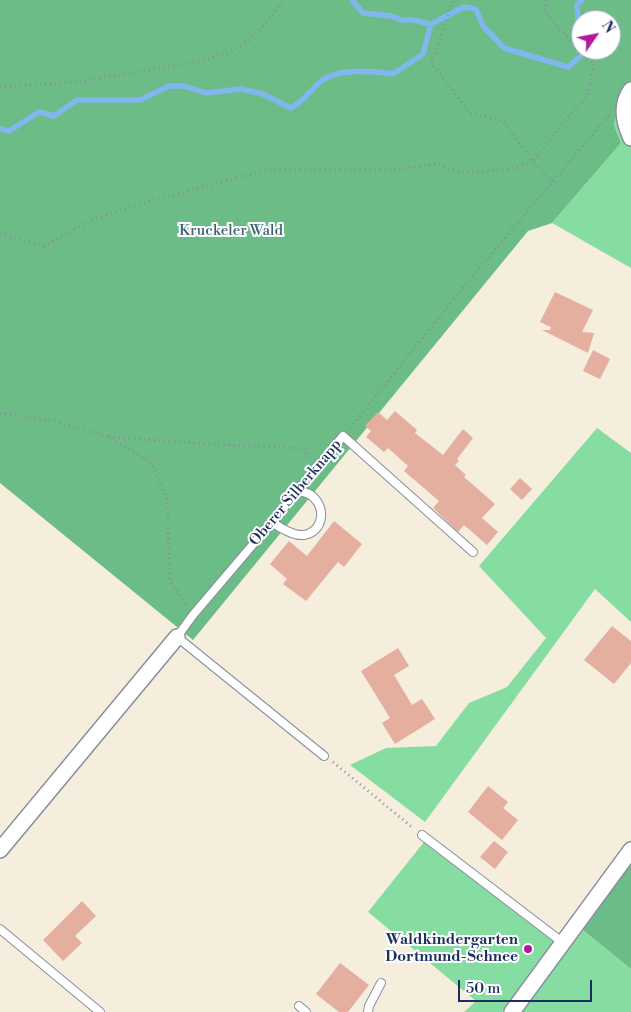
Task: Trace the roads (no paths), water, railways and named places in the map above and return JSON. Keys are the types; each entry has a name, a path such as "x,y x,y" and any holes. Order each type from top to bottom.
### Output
{"street":[{"path":"631,90 628,94 624,111 626,126 631,138"},
{"name":"Oberer Silberknapp","path":"0,850 177,638"},
{"path":"512,1012 631,850"}],"lane":[{"name":"Oberer Silberknapp","path":"177,638 193,615 343,436 473,552"},
{"path":"272,522 298,535 306,535 320,524 322,515 320,506 315,498 308,493 298,491"},
{"path":"177,638 324,756"},
{"path":"422,835 562,942"},
{"path":"0,928 100,1012"},
{"path":"368,1012 368,1006 381,983"},
{"path":"299,1006 306,1012"}],"waterway":[{"path":"352,0 363,13 391,16 401,20 413,20 431,24"},
{"path":"577,10 577,5 582,0"},
{"path":"0,129 9,131 39,112 54,116 77,100 140,100 169,86 184,86 206,93 241,89 263,94 291,108 303,100 320,82 336,74 355,72 393,74 423,54 431,24 464,7 476,9 483,26 504,48 568,67 576,60"}],"place":[{"name":"Waldkindergarten Dortmund-Schnee","path":"528,949"}],"park label":[{"name":"Kruckeler Wald","path":"231,231"}]}
